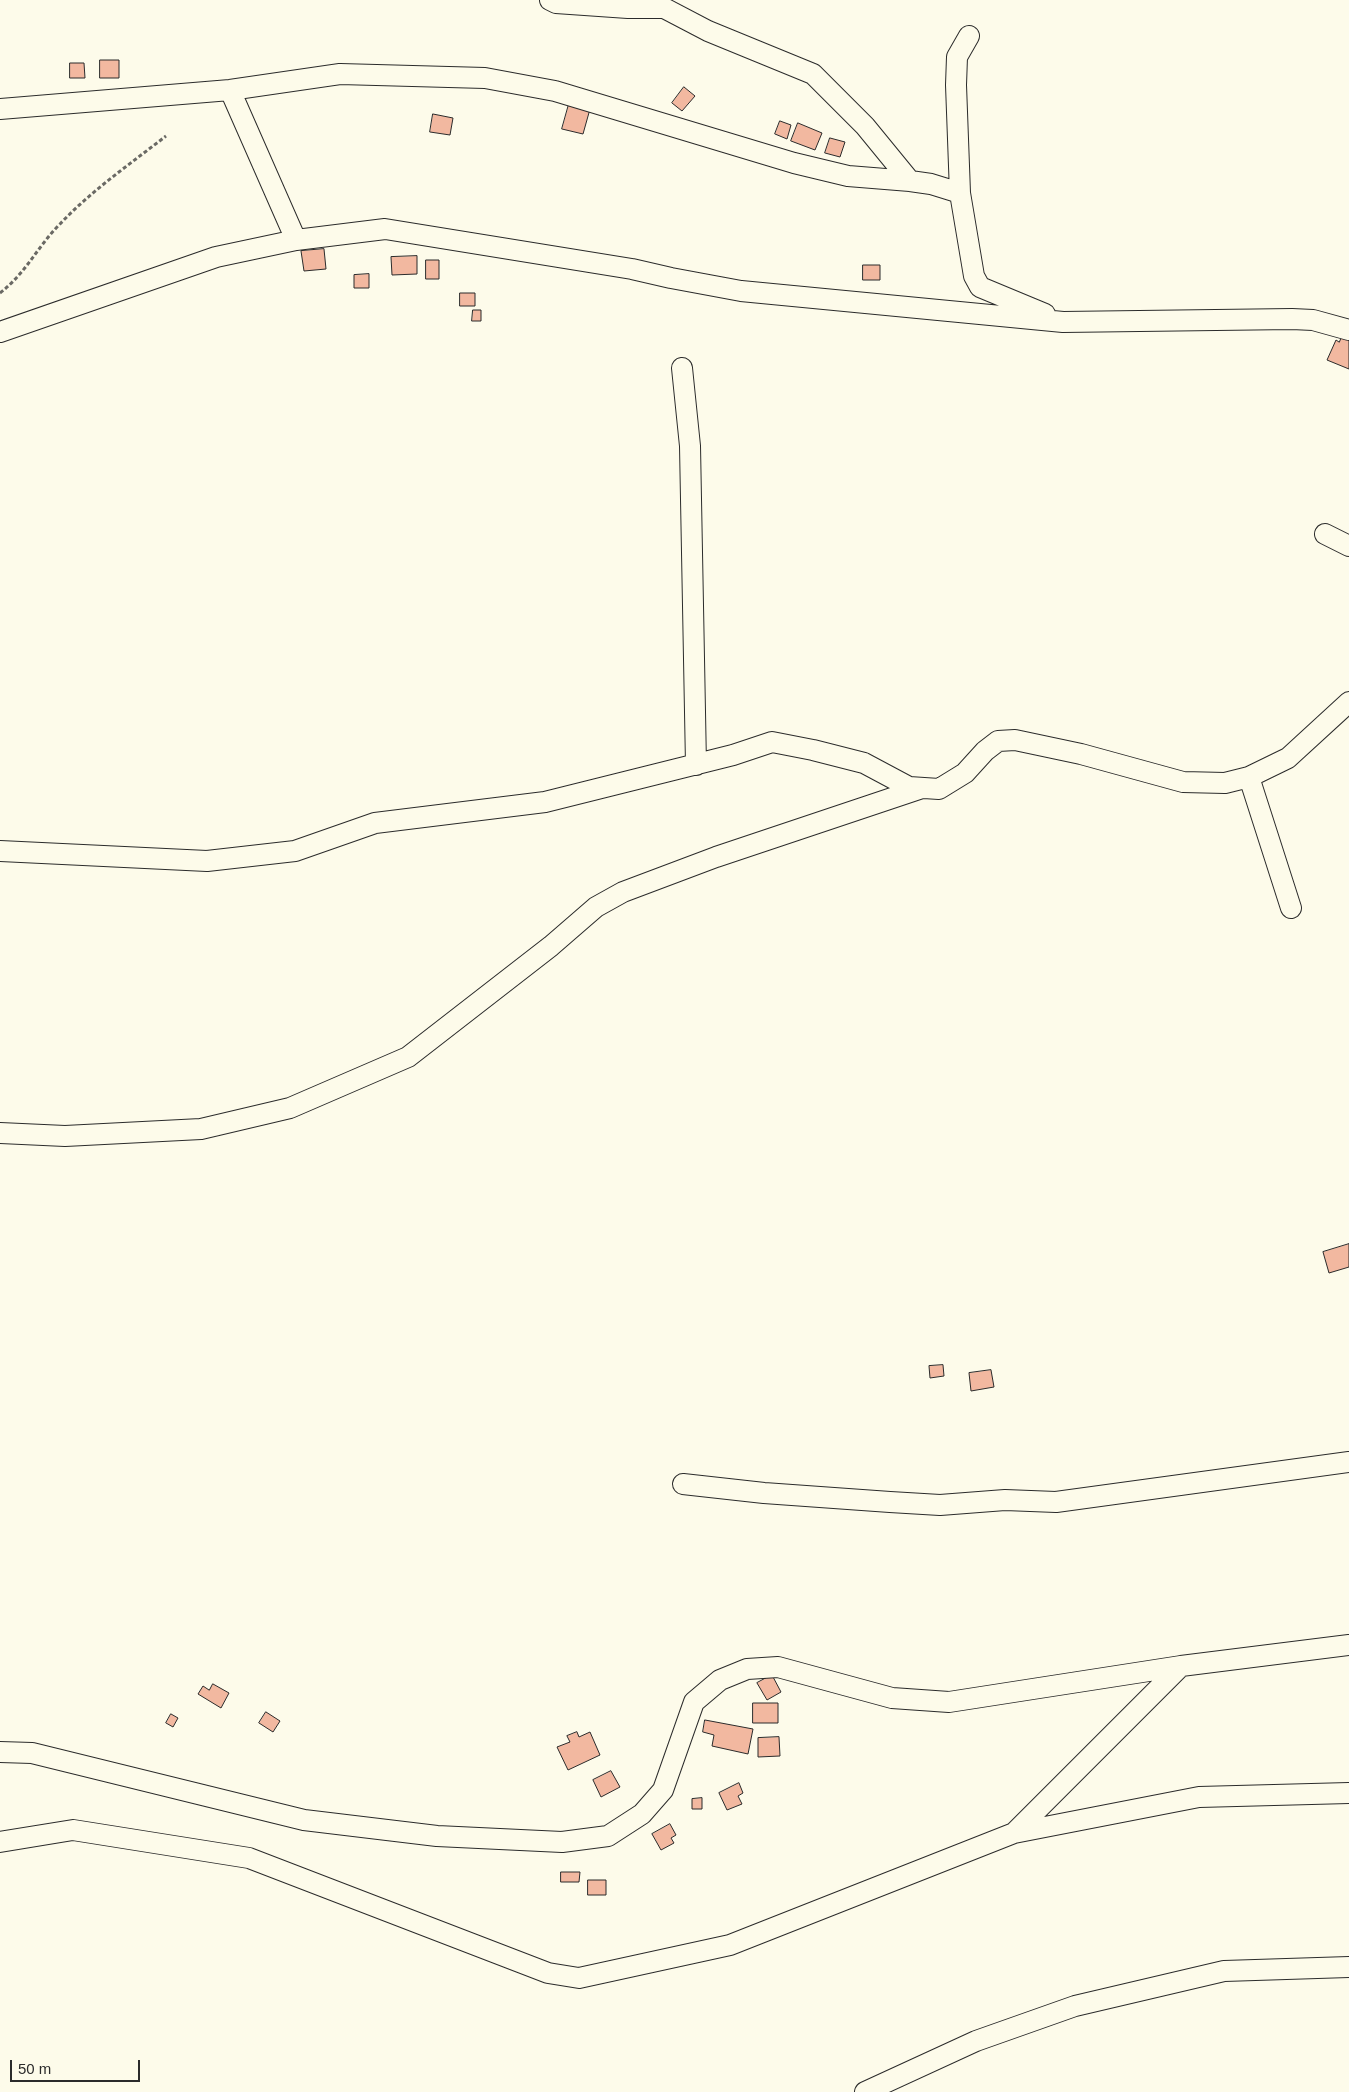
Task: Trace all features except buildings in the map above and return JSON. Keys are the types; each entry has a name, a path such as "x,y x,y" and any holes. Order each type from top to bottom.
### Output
{"street":[{"path":"550,0 556,3 619,8 664,8 708,31 813,74 865,126 910,181"},
{"path":"969,36 957,57 956,85 960,193 974,276 980,287 1063,322"},
{"path":"0,109 230,90 340,74 485,78 555,91 794,163 848,176 931,184 960,193"},
{"path":"230,90 296,240"},
{"path":"0,332 216,257 296,240 385,229 632,269 741,291 1063,322 1292,319 1313,320 1349,330"},
{"path":"682,368 690,446 696,765"},
{"path":"1325,534 1349,546"},
{"path":"0,851 207,861 296,851 375,824 545,802 696,765 772,742 864,763 909,787 939,789 966,773 985,751 998,741 1015,740 1081,754 1183,782 1225,783 1249,777 1288,758 1349,702"},
{"path":"1249,777 1291,908"},
{"path":"0,1133 65,1136 201,1129 290,1108 408,1057 544,952 596,907 623,892 716,857 922,788"},
{"path":"683,1484 764,1493 940,1505 1005,1500 1056,1502 1349,1462"},
{"path":"0,1752 32,1753 304,1820 437,1836 562,1842 608,1836 642,1814 663,1790 694,1702 720,1680 747,1669 778,1667 892,1698 949,1702 1181,1666 1349,1646"},
{"path":"1014,1833 1181,1666"},
{"path":"0,1842 73,1830 249,1858 539,1970 579,1978 730,1945 1014,1833 1199,1797 1349,1793"},
{"path":"865,2092 976,2041 1076,2006 1224,1971 1349,1967"}],"path":[{"path":"0,293 16,280 58,225 87,197 166,136"}]}
